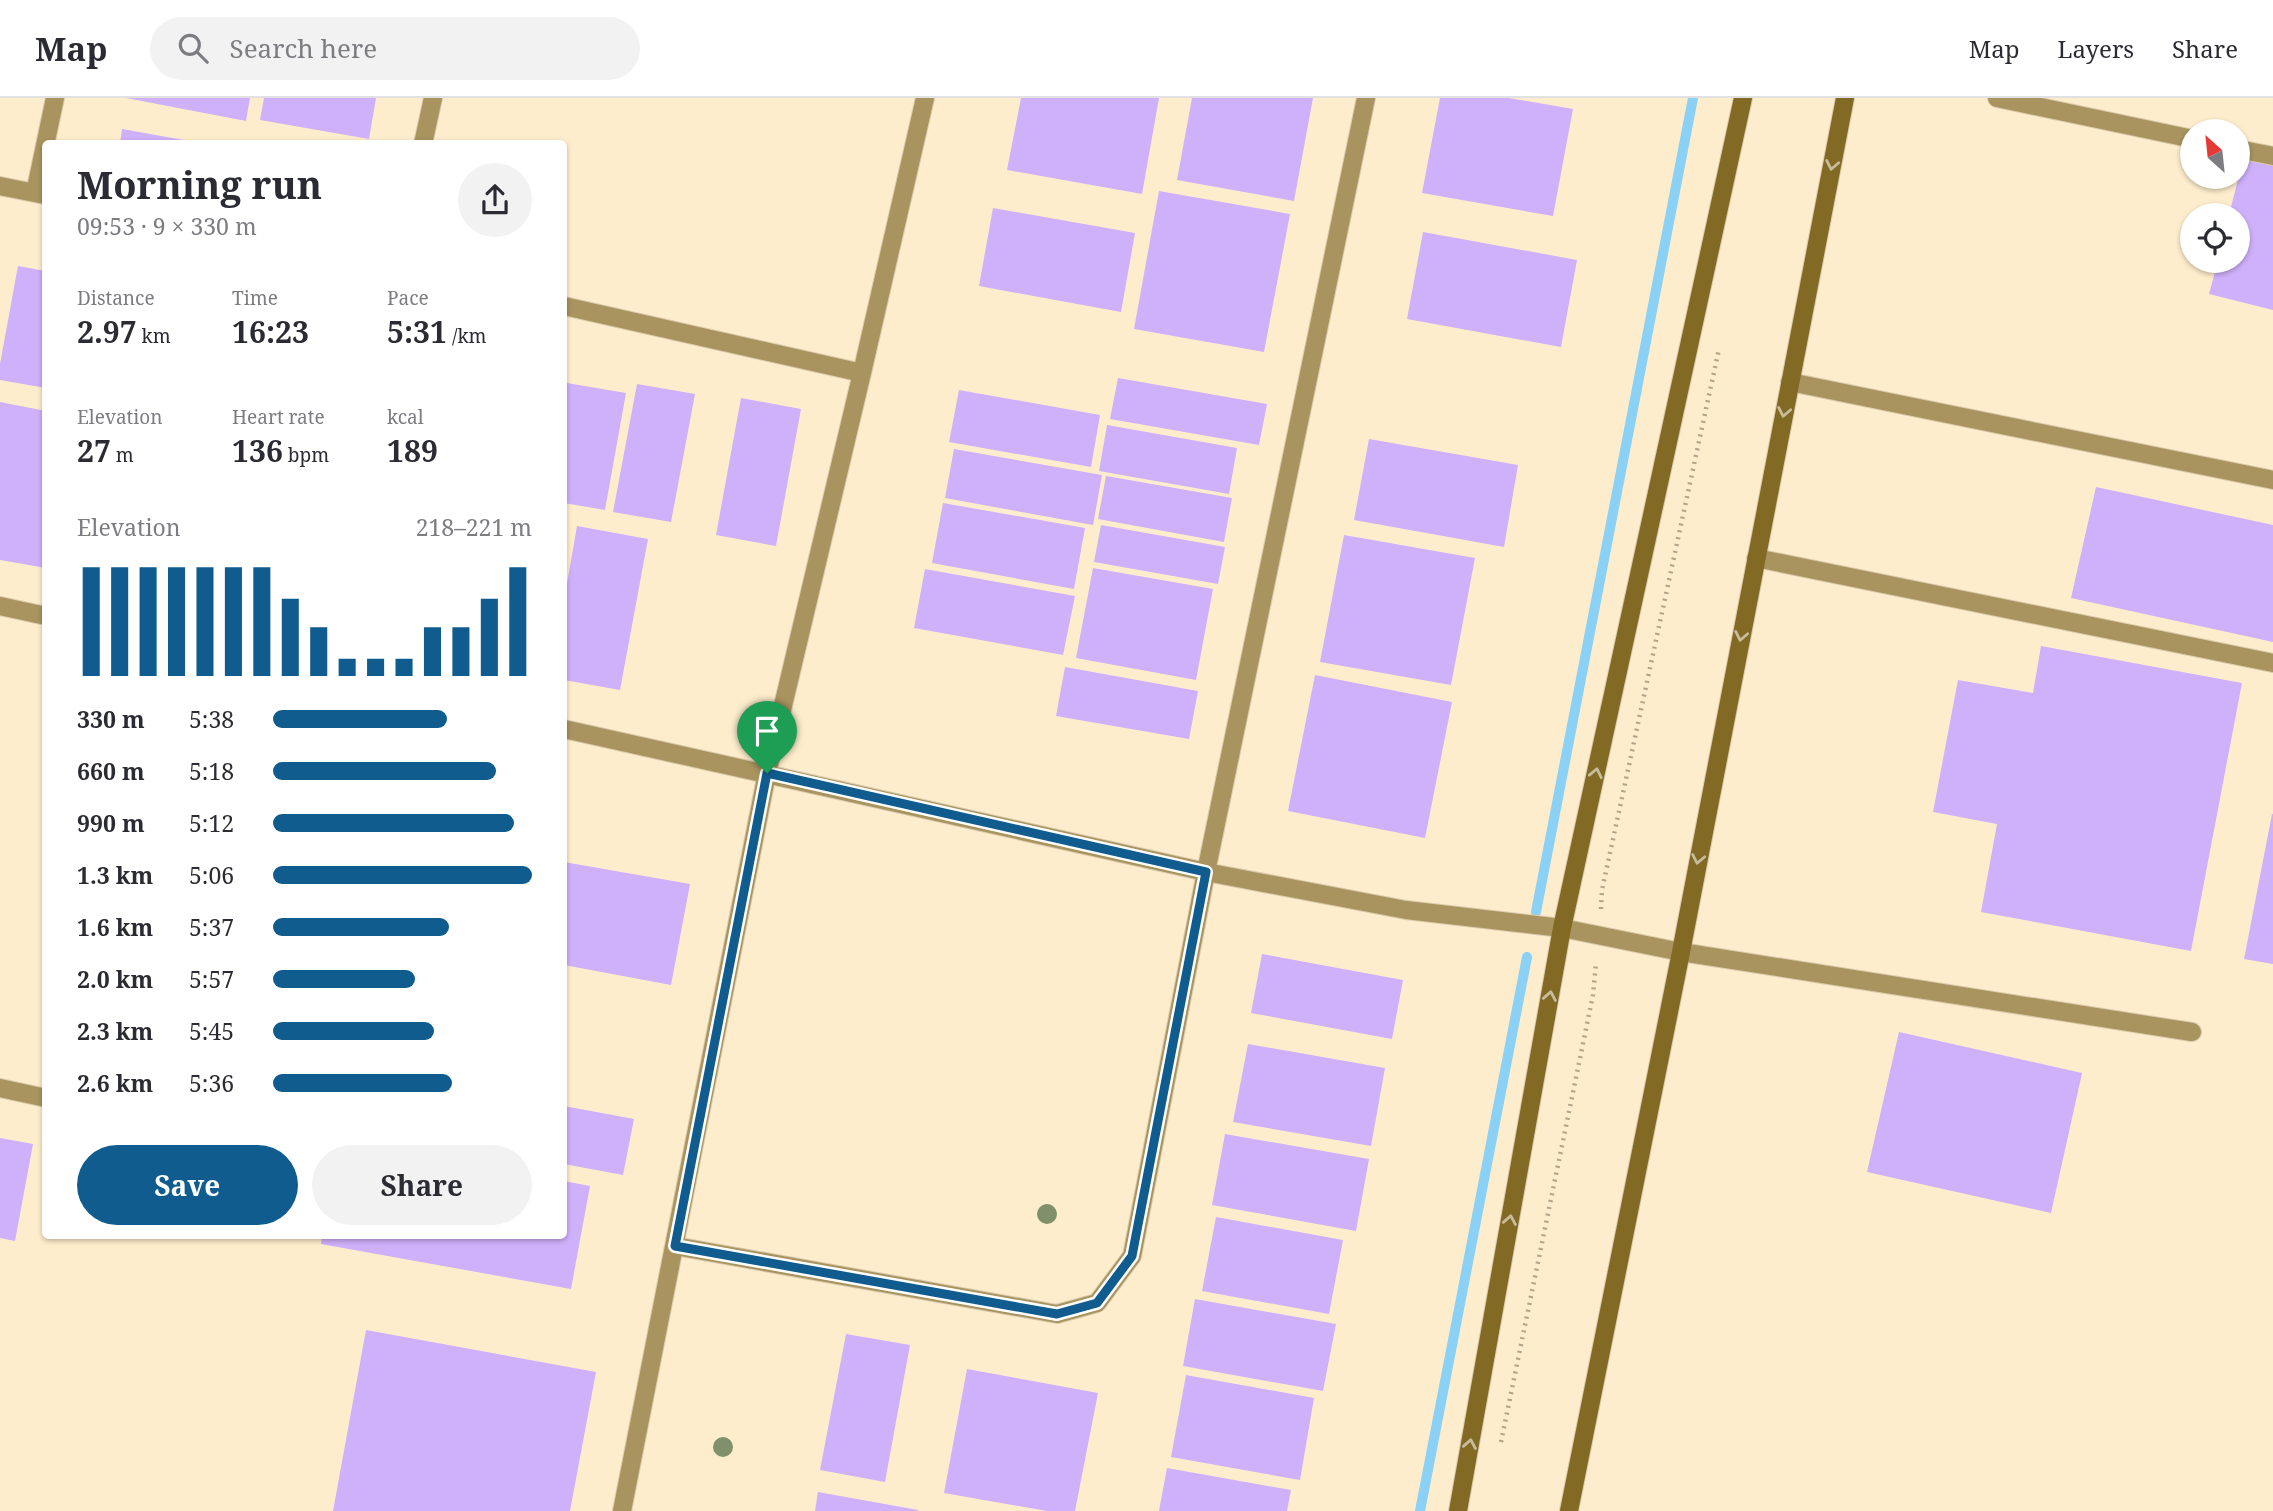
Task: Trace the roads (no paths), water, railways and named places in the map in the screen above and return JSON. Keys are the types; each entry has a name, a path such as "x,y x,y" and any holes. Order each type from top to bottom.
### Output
{"street":[{"path":"1458,1511 1562,928 1743,98"},
{"path":"1569,1511 1681,952 1845,98"}],"lane":[{"path":"48,140 55,98"},
{"path":"424,140 433,98"},
{"path":"622,1511 767,773 925,98"},
{"path":"675,1246 1057,1314 1097,1303 1132,1256 1206,872 1366,98"},
{"path":"1997,98 2180,136"},
{"path":"2250,151 2273,156"},
{"path":"0,186 40,194"},
{"path":"567,307 862,373"},
{"path":"1790,382 2273,480"},
{"path":"1756,558 2273,663"},
{"path":"0,606 42,615"},
{"path":"567,730 1206,872 1406,910 1562,928 1681,952 2192,1032"},
{"path":"0,1088 42,1097"}],"waterway":[{"path":"1536,912 1693,98"},
{"path":"1420,1511 1527,957"}]}
